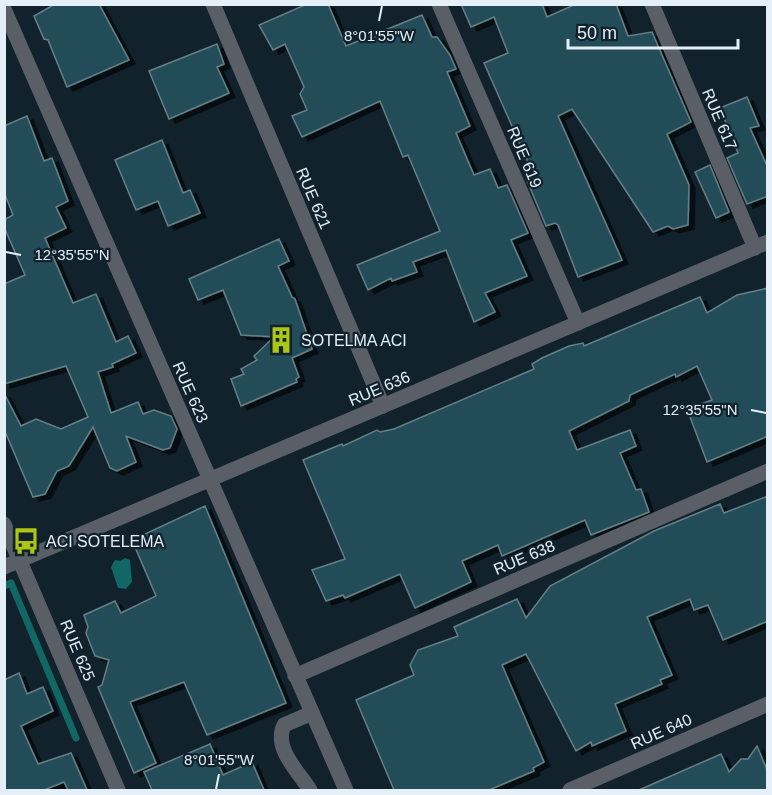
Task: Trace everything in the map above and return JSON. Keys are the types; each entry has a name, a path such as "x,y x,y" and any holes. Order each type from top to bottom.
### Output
{"street":[{"name":"RUE 621","path":"213,4 383,406"},
{"name":"RUE 619","path":"439,4 578,323"},
{"name":"RUE 617","path":"652,4 761,245"},
{"name":"RUE 623","path":"4,9 346,790"},
{"name":"RUE 636","path":"4,567 761,245"},
{"name":"RUE 638","path":"295,676 768,471"},
{"name":"RUE 625","path":"4,524 118,790"},
{"name":"RUE 640","path":"570,790 768,704"},
{"path":"310,790 280,745 280,733 284,725 312,713"}],"shaded area":[{"path":"125,558 130,560 132,582 126,589 118,588 111,567 115,560 120,561"}],"building":[{"path":"55,4 99,4 129,60 67,87 48,40 44,39 34,16"},
{"path":"307,4 328,4 346,46 422,15 432,37 437,37 450,55 456,69 447,72 470,126 456,133 474,175 490,169 498,188 507,185 528,233 511,240 527,276 485,293 495,312 474,322 446,250 413,262 417,272 392,281 391,278 368,290 357,265 440,231 408,155 403,157 380,101 302,137 292,116 307,110 300,94 304,87 285,44 273,50 259,25"},
{"path":"461,4 542,4 547,17 576,4 616,4 628,36 652,32 691,122 667,134 689,185 688,225 673,229 668,226 653,232 572,109 558,116 622,260 578,277 558,225 555,223 546,226 526,178 534,176 484,63 508,53 494,17 471,27"},
{"path":"217,44 224,64 217,67 229,93 169,119 149,71"},
{"path":"747,97 759,126 750,128 768,168 768,196 747,204 727,158 738,153 720,108"},
{"path":"27,116 44,161 52,158 68,201 56,207 66,228 45,238 73,303 96,294 116,342 128,336 136,353 112,364 113,367 98,372 111,413 138,402 143,414 154,410 171,416 177,429 170,448 163,450 126,436 136,462 117,471 110,468 93,427 69,466 57,471 45,494 33,497 4,429 4,393 21,426 36,419 61,429 88,417 66,366 4,384 4,284 25,275 4,227 4,220 13,215 4,192 4,126"},
{"path":"162,140 183,193 190,190 200,213 168,226 158,201 136,210 115,160"},
{"path":"710,165 729,212 716,218 695,172"},
{"name":"SOTELMA ACI","path":"279,239 289,261 278,266 295,299 312,349 292,358 299,377 296,379 297,382 241,406 231,379 244,374 241,369 257,360 254,356 274,337 241,335 223,290 198,300 189,279"},
{"path":"768,288 768,436 707,462 687,409 712,400 697,366 676,377 675,374 630,395 629,401 569,431 577,450 630,430 636,446 620,453 636,490 641,489 649,512 591,535 585,520 502,556 498,545 462,561 471,582 415,608 400,574 345,598 343,595 326,601 312,570 345,559 303,460 342,444 343,446 377,430 380,432 394,429 534,369 532,364 569,346 583,343 584,346 700,297 707,313 737,295"},
{"path":"768,496 768,621 723,640 708,605 694,610 690,599 647,617 672,675 660,680 662,684 615,704 626,731 592,746 591,742 576,751 526,654 502,665 544,762 533,768 534,771 489,790 394,790 356,700 414,675 410,665 418,650 458,636 454,627 517,599 526,618 550,586 654,531 720,504 724,513"},
{"path":"205,506 286,703 207,735 184,682 130,702 156,763 134,773 98,687 102,685 109,660 95,656 86,633 88,627 84,615 115,601 121,613 156,596 132,540"},
{"path":"19,673 27,694 43,687 53,711 21,726 38,764 71,753 87,790 68,790 64,782 44,790 4,790 4,680"},
{"path":"210,744 223,775 252,762 264,790 152,790 144,772"},
{"path":"757,746 768,772 768,790 639,790 721,754 729,772 741,759 748,759"}],"waterway":[{"path":"4,586 11,583 76,738"}],"place":[{"name":"SOTELMA ACI","path":"281,340"},
{"name":"ACI SOTELEMA","path":"26,541"}]}
